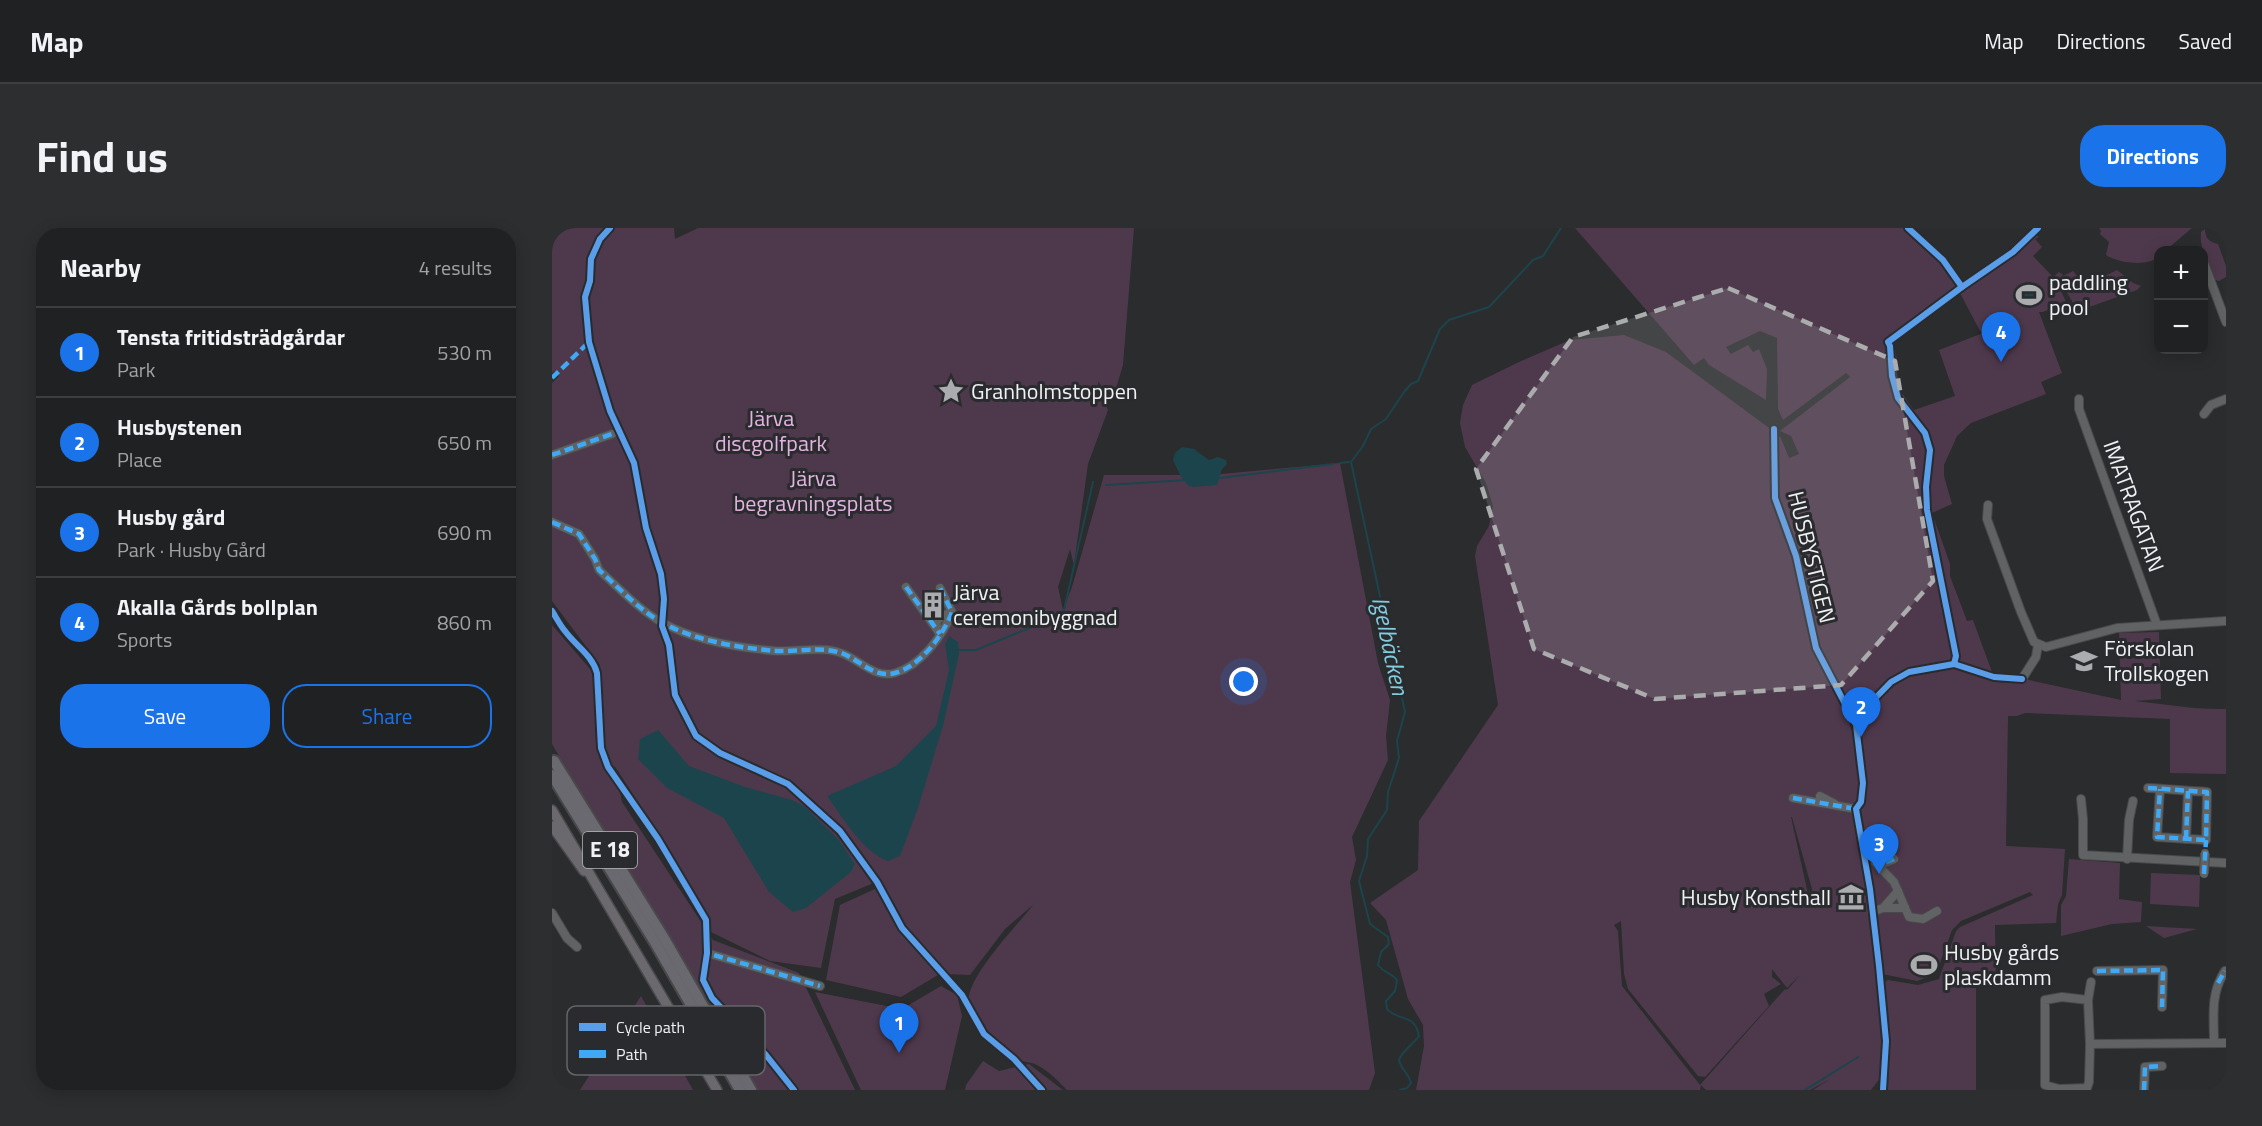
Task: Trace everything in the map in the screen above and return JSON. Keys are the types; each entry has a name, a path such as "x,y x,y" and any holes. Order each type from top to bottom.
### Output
{"highway":[{"name":"E 18","path":"554,761 699,1006"},
{"name":"E 18","path":"552,775 660,942 695,1006"},
{"name":"E 18","path":"732,1075 740,1090"},
{"name":"E 18","path":"742,1075 751,1090"}],"main road":[{"path":"552,810 668,1006"},
{"path":"552,826 578,865 600,892"},
{"path":"708,1075 717,1090"}],"street":[{"path":"2208,279 2226,322"},
{"name":"IMATRAGATAN","path":"2079,399 2079,408 2157,626"},
{"path":"2204,414 2211,405 2226,399"},
{"path":"552,454 612,434"},
{"path":"1988,504 1987,519 2018,606 2034,642 2038,645 2046,647 2117,628 2226,621"},
{"path":"552,522 579,534 595,559 599,570 662,622 684,632 739,647 840,653 875,673 885,674 902,670 920,659 948,623 952,612 940,588"},
{"path":"906,587 939,633"},
{"path":"2022,680 2036,657 2038,645"},
{"path":"2148,788 2207,792 2204,874"},
{"path":"2160,789 2157,837 2205,840"},
{"path":"2186,838 2188,791"},
{"path":"1820,796 1841,807"},
{"path":"1793,798 1809,798 1856,809"},
{"path":"2081,799 2084,819 2083,855 2226,863"},
{"path":"2127,859 2129,820 2133,801"},
{"path":"1864,851 1894,882 1910,917 1923,919 1937,911"},
{"path":"1878,866 1894,859"},
{"path":"1882,908 1898,891"},
{"path":"1872,912 1882,908 1905,908"},
{"path":"552,913 567,938 577,947"},
{"path":"722,1006 706,988 703,980 707,953 820,986"},
{"path":"2097,971 2163,970 2163,1008"},
{"path":"2214,1043 2214,994 2217,983 2225,971"},
{"path":"2088,1000 2051,998 2044,1004 2045,1084 2059,1089 2081,1090 2086,1088 2089,1082 2088,1000 2091,982"},
{"path":"2090,1044 2226,1043"},
{"path":"765,1054 794,1090"},
{"path":"2144,1090 2145,1067 2163,1066"}],"highlighted area":[{"path":"1728,288 1895,361 1933,581 1841,685 1655,699 1534,649 1476,469 1573,337"}],"green space":[{"path":"552,228 674,228 675,239 698,228 1134,228 1123,365 1115,392 1102,387 1098,381 1098,387 1108,410 1088,464 1074,565 1070,549 1058,587 1063,610 1072,587 1104,475 1211,475 1340,463 1378,663 1390,700 1386,736 1388,760 1352,837 1356,860 1350,882 1375,1073 1369,1090 1067,1090 1044,1069 1019,1059 996,1041 976,1019 969,1004 969,994 983,967 1033,905 1005,929 970,975 944,974 902,927 876,882 835,899 821,968 770,961 711,932 710,922 651,822 614,765 622,802 713,940 799,973 855,1090 749,1090 740,1075 765,1075 765,1006 701,1006 552,744 552,625 591,670 604,720 600,665 552,601 552,383 559,376 554,371 552,373"},
{"path":"1575,228 1904,228 1951,274 1961,292 2036,235 2039,237 2035,239 2042,247 2033,256 2053,277 2059,272 2063,275 2058,285 2072,314 2062,304 2039,312 2062,373 2041,382 2046,394 1971,423 1957,436 1944,465 1944,476 1952,504 1932,513 1950,564 1950,576 1967,621 1973,620 1992,672 2121,700 2119,633 2159,632 2161,699 2135,701 2191,708 2226,709 2226,774 2170,773 2170,719 2025,713 2008,716 2006,846 2065,849 2062,895 2058,904 2056,923 1995,925 1996,984 1976,986 1976,1090 1887,1090 1889,1039 1885,982 1888,980 1918,985 1939,979 1956,931 1960,927 2033,895 2030,892 1961,921 1952,930 1936,974 1917,981 1882,974 1874,958 1883,1038 1881,1077 1871,1090 1813,1090 1830,1079 1810,1090 1706,1090 1701,1085 1700,1090 1416,1090 1424,1046 1423,1025 1408,999 1386,920 1370,903 1418,870 1419,821 1498,705 1475,556 1477,546 1489,526 1493,506 1486,483 1465,447 1460,423 1463,405 1472,385 1519,362 1570,340 1624,335 1666,352 1772,430 1777,454 1777,434 1789,458 1799,454 1791,436 1780,431 1850,377 1846,373 1783,420 1778,409 1777,338 1760,331 1726,347 1731,354 1748,345 1753,352 1759,349 1767,369 1766,400 1709,365 1704,358 1694,365","holes":["1960,293 1980,331 2007,321 2009,323 1939,350 1955,396 1914,410 1901,392 1895,372 1897,361 1894,343","1819,648 1851,711 1854,737 1848,719 1817,658","1791,817 1813,893 1808,894","1621,921 1624,974 1628,989 1698,1076 1705,1077 1769,1006 1764,994 1781,984 1772,977 1772,969 1787,988 1801,974 1788,989 1784,990 1700,1085 1622,986 1618,931 1614,925"]},
{"path":"2099,228 2192,228 2171,246 2154,246 2154,259 2140,263 2125,262 2106,255 2109,242 2100,234"},
{"path":"2205,229 2208,239 2218,244 2226,266 2226,277 2219,281 2215,280 2208,262 2208,246 2202,246 2201,232"},
{"path":"2117,270 2133,283 2141,286 2137,290 2078,311 2064,288 2063,276 2073,271 2088,289 2099,279"},
{"path":"2069,859 2120,863 2119,899 2142,902 2141,922 2112,924 2061,936 2061,905 2066,896"},
{"path":"2151,873 2200,875 2199,907 2150,904"},
{"path":"875,889 899,928 938,975 901,997 826,980 840,905"},
{"path":"2146,926 2197,929 2164,938"},
{"path":"941,986 957,995 962,1016 945,1090 861,1090 815,992 902,1009"},
{"path":"641,996 647,1006 635,1006"},
{"path":"983,1061 999,1071 1029,1064 1063,1090 965,1090"},
{"path":"590,1075 685,1075 693,1090 580,1090"}],"water":[{"name":"paddling pool","path":"2026,286 2032,286 2037,294 2035,300 2026,302 2021,297 2021,291"},
{"path":"1182,447 1194,449 1209,460 1218,457 1226,460 1227,464 1222,469 1217,485 1189,486 1181,477 1173,460 1175,453"},
{"path":"949,636 958,642 959,654 943,726 918,808 900,856 888,861 879,857 862,842 827,796 896,766 936,726 949,670 945,644"},
{"path":"658,730 689,766 745,787 792,800 805,807 839,840 855,864 851,872 806,908 793,912 769,892 724,818 667,788 638,759 640,739"}],"waterway":[{"name":"Igelbäcken","path":"1400,1090 1407,1088 1411,1083 1399,1060 1419,1036 1414,1024 1387,1009 1386,1001 1395,991 1397,980 1378,965 1381,952 1389,944 1388,937 1370,924 1359,881 1367,856 1368,839 1387,810 1388,792 1399,758 1397,741 1405,712 1351,462 1363,446 1371,429 1386,419 1404,392 1411,384 1418,381 1440,329 1449,320 1489,307 1533,260 1543,256 1561,228"},
{"path":"1340,463 1349,462"},
{"path":"1220,478 1333,464"},
{"path":"1106,485 1187,480"},
{"path":"958,650 976,650 1061,615 1093,482"},
{"path":"1805,1090 1858,1057"}],"marked path":[{"path":"552,378 589,342"},
{"path":"552,455 612,434"},
{"path":"552,522 579,534 595,559 599,570 646,612 689,635 748,648 777,651 833,651 848,656 880,673 895,673 913,664 937,640 952,612 940,588"},
{"path":"906,587 940,634"},
{"path":"2148,788 2207,792 2206,840 2157,837 2160,789"},
{"path":"2186,839 2188,791"},
{"path":"1793,798 1856,809"},
{"path":"2204,874 2206,840"},
{"path":"1865,853 1878,866 1894,859"},
{"path":"706,959 707,953 820,986"},
{"path":"2097,971 2163,970 2162,1007"},
{"path":"2218,983 2225,971"},
{"path":"2144,1090 2145,1067 2162,1066"}],"cycle path":[{"path":"610,228 600,239 591,259 590,281 585,297 589,342 610,411 634,463 646,528 661,574 664,599 662,626 669,645 675,695 696,736 720,753 788,784 840,831 877,882 902,928 962,995 984,1034 1014,1059 1042,1090"},
{"path":"1908,228 1943,260 1962,287"},
{"path":"1954,664 1956,656 1927,510 1926,487 1930,450 1925,433 1898,398 1892,376 1888,342 2013,252 2038,228"},
{"name":"HUSBYSTIGEN","path":"1774,429 1775,498 1796,556 1816,648 1856,725 1863,783 1861,802 1856,809 1870,889 1886,1041 1883,1090"},
{"path":"552,611 565,631 595,667 601,748 608,767 658,839 706,920 707,953 703,980 712,998 720,1006"},
{"path":"1854,720 1891,682 1909,672 1954,664 1994,677 2022,679"},
{"path":"765,1054 794,1090"}],"place":[{"name":"paddling pool","path":"2029,295"},
{"name":"Akalla Gårds bollplan","path":"2001,362"},
{"name":"Granholmstoppen","path":"951,391"},
{"name":"Järva ceremonibyggnad","path":"933,605"},
{"name":"Förskolan Trollskogen","path":"2084,661"},
{"name":"Husbystenen","path":"1861,737"},
{"name":"Husby gård","path":"1879,874"},
{"name":"Husby Konsthall","path":"1851,897"},
{"name":"Husby gårds plaskdamm","path":"1924,965"},
{"name":"Tensta fritidsträdgårdar","path":"899,1053"}],"park label":[{"name":"Järva discgolfpark","path":"771,430"},
{"name":"Järva begravningsplats","path":"813,490"}]}
